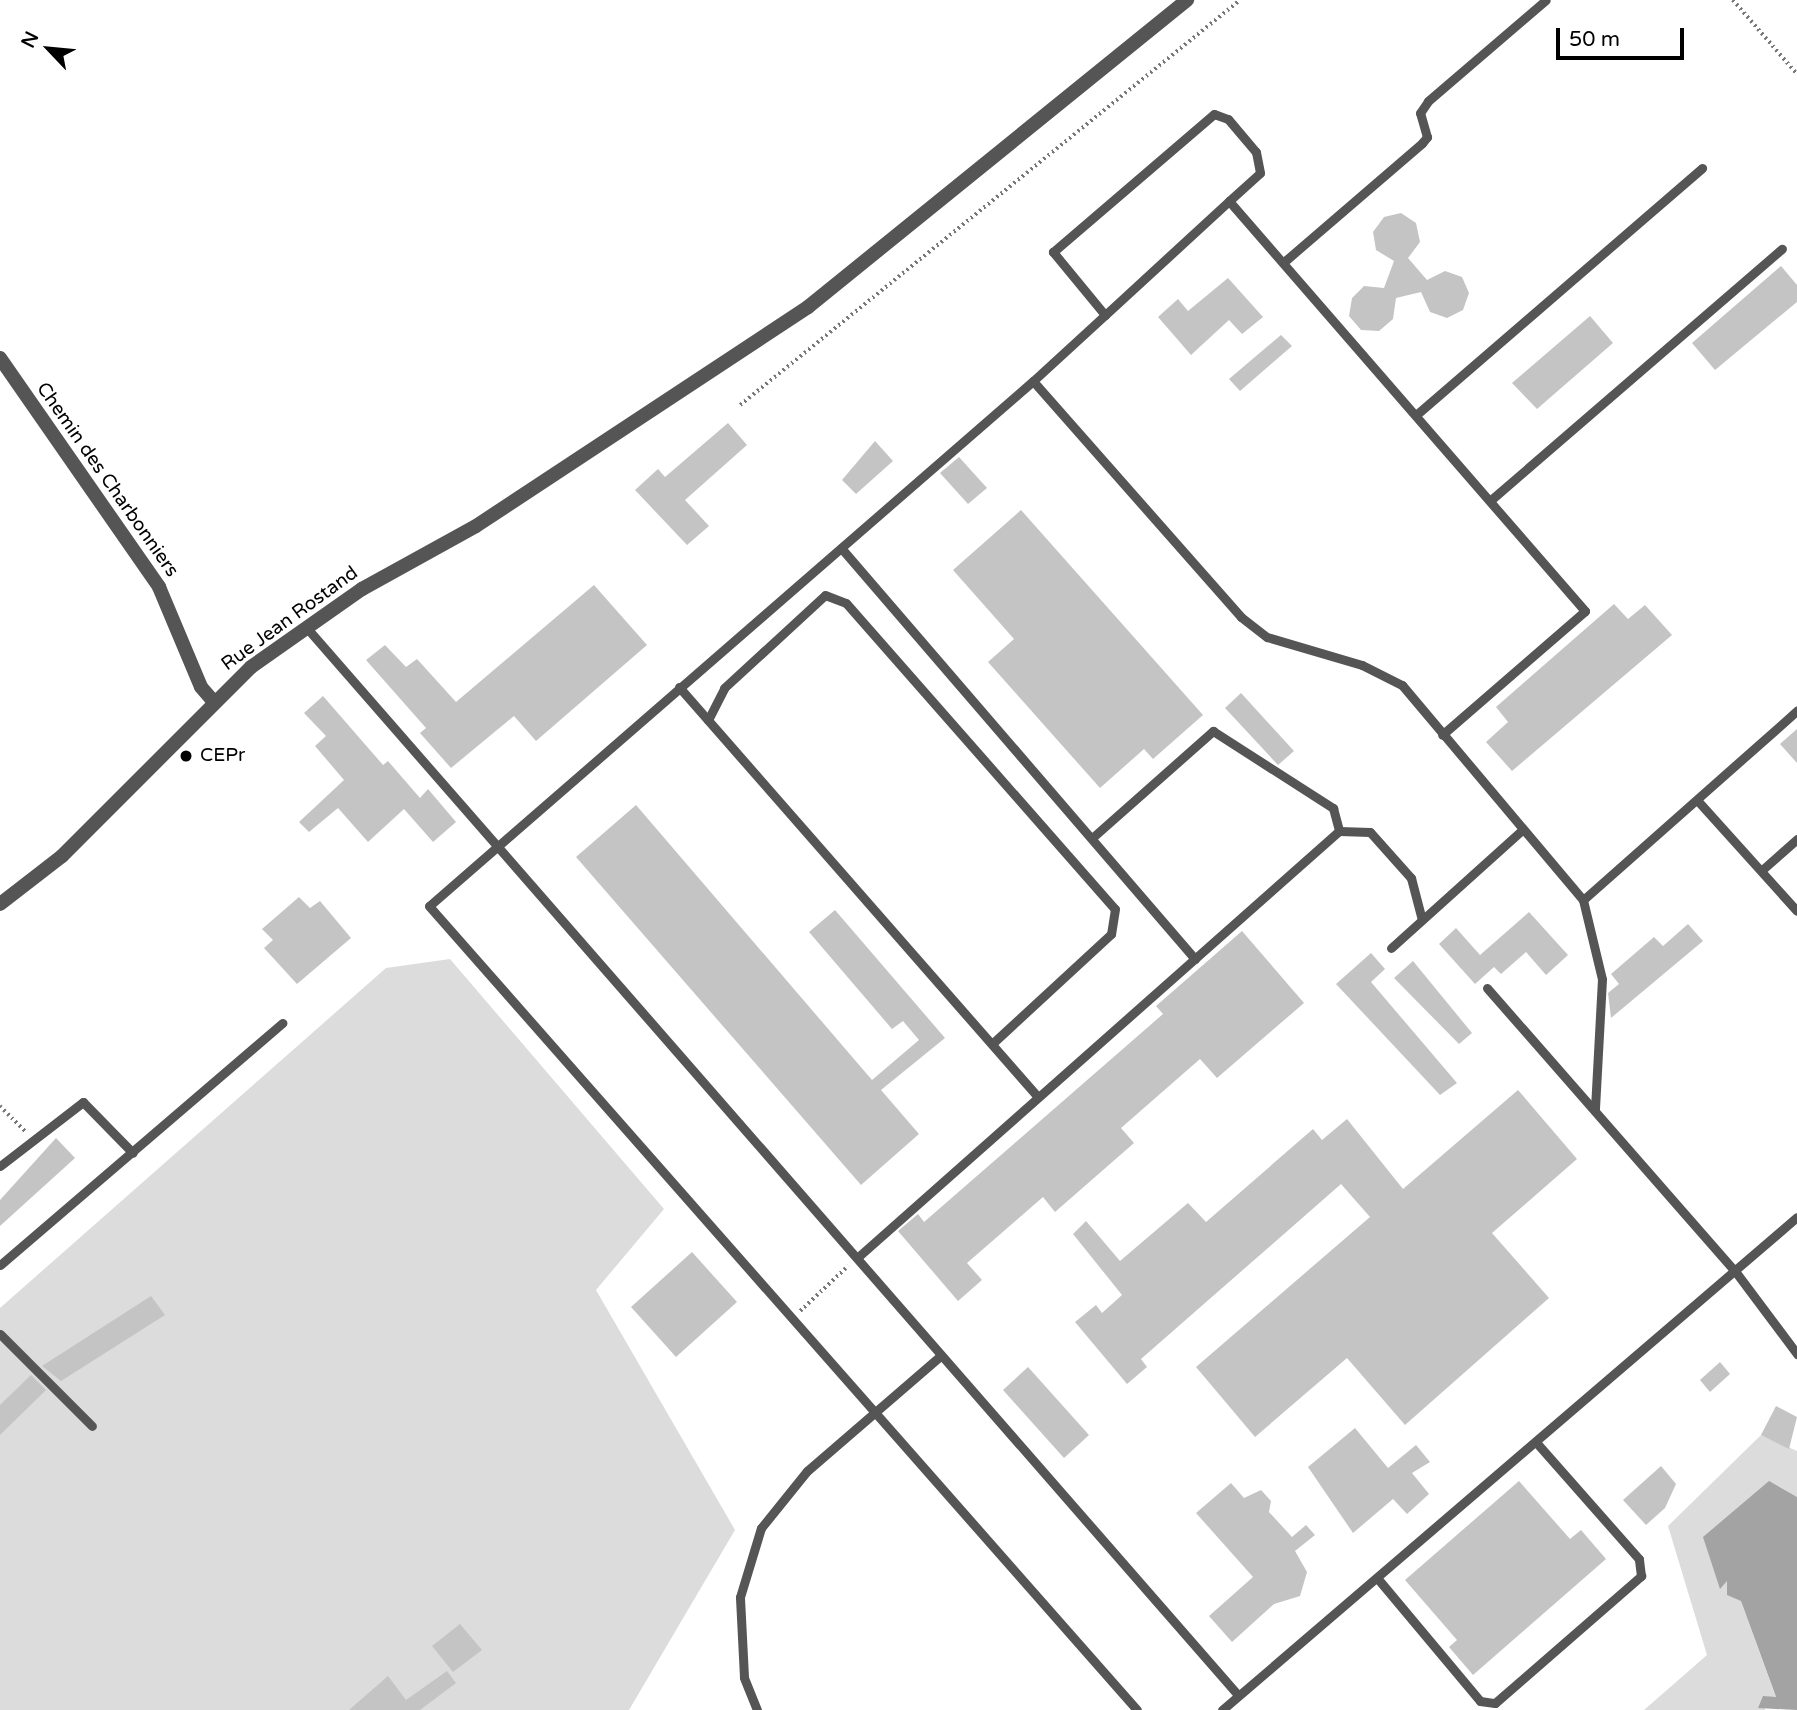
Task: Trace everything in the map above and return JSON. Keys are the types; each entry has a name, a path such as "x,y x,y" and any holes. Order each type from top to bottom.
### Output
{"street":[{"name":"Rue Jean Rostand","path":"0,904 71,847 213,701 306,627 606,439 808,307 1187,0"},
{"name":"Chemin des Charbonniers","path":"0,358 159,587 201,687 213,701"}],"lane":[{"path":"1285,261 1422,143 1427,137 1420,113 1428,101 1546,0"},
{"path":"1105,315 1053,252 1214,114 1228,119 1255,152 1259,173 1229,201 1105,315 1033,381 429,906 1137,1710"},
{"path":"1416,415 1702,167"},
{"path":"1229,201 1285,261 1416,415 1492,499 1585,611 1442,736"},
{"path":"1492,499 1782,249"},
{"path":"1033,381 1241,617 1267,638 1362,665 1402,685 1442,736 1583,900 1602,979 1595,1109"},
{"path":"842,549 1195,959"},
{"path":"708,720 724,688 825,595 846,603 1115,909 1111,934 992,1044"},
{"path":"306,627 494,850 858,1257 940,1356 1238,1695"},
{"path":"679,687 1037,1096"},
{"path":"1583,900 1797,711"},
{"path":"1092,838 1213,732 1333,808 1339,831"},
{"path":"1697,800 1797,911"},
{"path":"1391,948 1522,830"},
{"path":"858,1257 1339,831 1370,832 1410,878 1422,920"},
{"path":"1762,870 1797,839"},
{"path":"1487,988 1735,1271 1797,1353"},
{"path":"0,1265 282,1023"},
{"path":"0,1166 83,1102 133,1153"},
{"path":"1222,1710 1797,1217"},
{"path":"0,1334 92,1426"},
{"path":"757,1710 744,1677 740,1597 761,1528 807,1471 876,1415 940,1356"},
{"path":"1378,1579 1480,1701 1495,1703 1610,1604 1641,1576 1639,1559 1536,1442"}],"path":[{"path":"740,405 1240,0"},
{"path":"1733,0 1797,75"},
{"path":"0,1106 32,1139"},
{"path":"792,1319 858,1257"}],"shaded area":[{"path":"450,959 664,1209 596,1290 735,1530 629,1710 0,1710 0,1308 386,968"},
{"path":"1761,1435 1797,1451 1797,1497 1768,1482 1741,1601 1776,1698 1764,1697 1765,1710 1644,1710 1707,1655 1668,1526"},
{"path":"1769,1481 1797,1497 1797,1710 1758,1708 1763,1696 1776,1697 1741,1601 1727,1595 1727,1581 1720,1589 1703,1537"}],"building":[{"path":"1401,213 1416,223 1420,242 1408,258 1427,280 1445,271 1462,277 1469,293 1463,310 1447,318 1430,312 1421,292 1396,298 1393,319 1379,331 1361,330 1349,316 1352,298 1364,286 1384,288 1394,261 1376,250 1373,232 1384,217"},
{"path":"1781,266 1797,285 1797,302 1715,370 1692,343"},
{"path":"1228,278 1263,317 1242,334 1229,320 1191,355 1158,317 1178,299 1188,311"},
{"path":"1590,316 1613,343 1537,409 1512,383"},
{"path":"1281,335 1292,346 1240,391 1229,379"},
{"path":"728,423 747,445 685,500 709,526 687,545 635,490 658,469 665,477"},
{"path":"875,441 893,461 856,494 842,480"},
{"path":"959,457 987,488 968,504 940,473"},
{"path":"1021,510 1203,715 1153,759 1144,749 1100,788 988,662 1014,639 953,570"},
{"path":"594,585 647,645 536,741 514,716 451,768 420,733 426,728 366,660 385,645 406,667 417,659 456,702"},
{"path":"1614,604 1628,619 1645,605 1672,635 1512,771 1486,742 1508,722 1496,707"},
{"path":"1241,693 1294,751 1278,765 1225,708"},
{"path":"323,696 383,765 388,761 420,798 428,789 456,822 433,842 404,809 368,842 338,808 309,832 299,822 344,780 315,746 326,736 304,713"},
{"path":"1797,729 1797,763 1780,744"},
{"path":"636,805 872,1080 919,1040 903,1021 892,1029 809,932 835,910 945,1038 881,1090 919,1134 861,1185 576,857"},
{"path":"299,897 310,908 320,901 351,938 297,984 264,948 273,940 262,929"},
{"path":"1529,912 1568,955 1546,975 1526,952 1501,974 1494,967 1475,984 1439,944 1456,928 1480,955"},
{"path":"1688,924 1703,941 1611,1018 1608,993 1619,984 1611,974 1654,937 1663,946"},
{"path":"1242,931 1304,1003 1217,1078 1200,1059 1121,1128 1134,1143 1055,1212 1043,1197 967,1263 982,1280 958,1301 898,1231 918,1214 924,1222 1163,1014 1156,1006"},
{"path":"1371,953 1385,969 1371,982 1457,1083 1440,1095 1336,984"},
{"path":"1413,961 1472,1033 1459,1044 1394,978"},
{"path":"1518,1090 1577,1159 1492,1233 1549,1298 1405,1425 1347,1358 1255,1437 1196,1367 1370,1217 1341,1184 1141,1359 1147,1367 1127,1384 1075,1322 1096,1305 1102,1313 1122,1295 1073,1234 1086,1221 1120,1261 1188,1203 1206,1222 1313,1129 1322,1140 1347,1119 1403,1189"},
{"path":"56,1138 75,1158 0,1226 0,1200"},
{"path":"692,1252 737,1302 676,1357 631,1307"},
{"path":"151,1296 165,1315 61,1381 42,1366"},
{"path":"1720,1362 1730,1374 1710,1392 1700,1380"},
{"path":"1028,1367 1089,1435 1064,1458 1003,1390"},
{"path":"31,1375 46,1390 0,1435 0,1405"},
{"path":"1776,1406 1797,1417 1789,1449 1761,1435"},
{"path":"1355,1428 1388,1468 1416,1445 1430,1462 1412,1473 1429,1494 1407,1514 1393,1499 1353,1533 1308,1467"},
{"path":"1661,1466 1676,1484 1665,1508 1646,1525 1623,1500"},
{"path":"1519,1481 1570,1539 1581,1530 1606,1559 1473,1675 1449,1647 1457,1640 1405,1580"},
{"path":"1231,1483 1244,1498 1261,1490 1271,1501 1269,1512 1292,1537 1306,1525 1315,1535 1295,1551 1307,1572 1300,1596 1274,1604 1232,1642 1209,1616 1253,1577 1196,1513"},
{"path":"460,1624 482,1650 453,1672 432,1646"},
{"path":"447,1671 456,1683 420,1710 349,1710 388,1676 406,1700"}],"place":[{"name":"CEPr","path":"186,756"}]}
